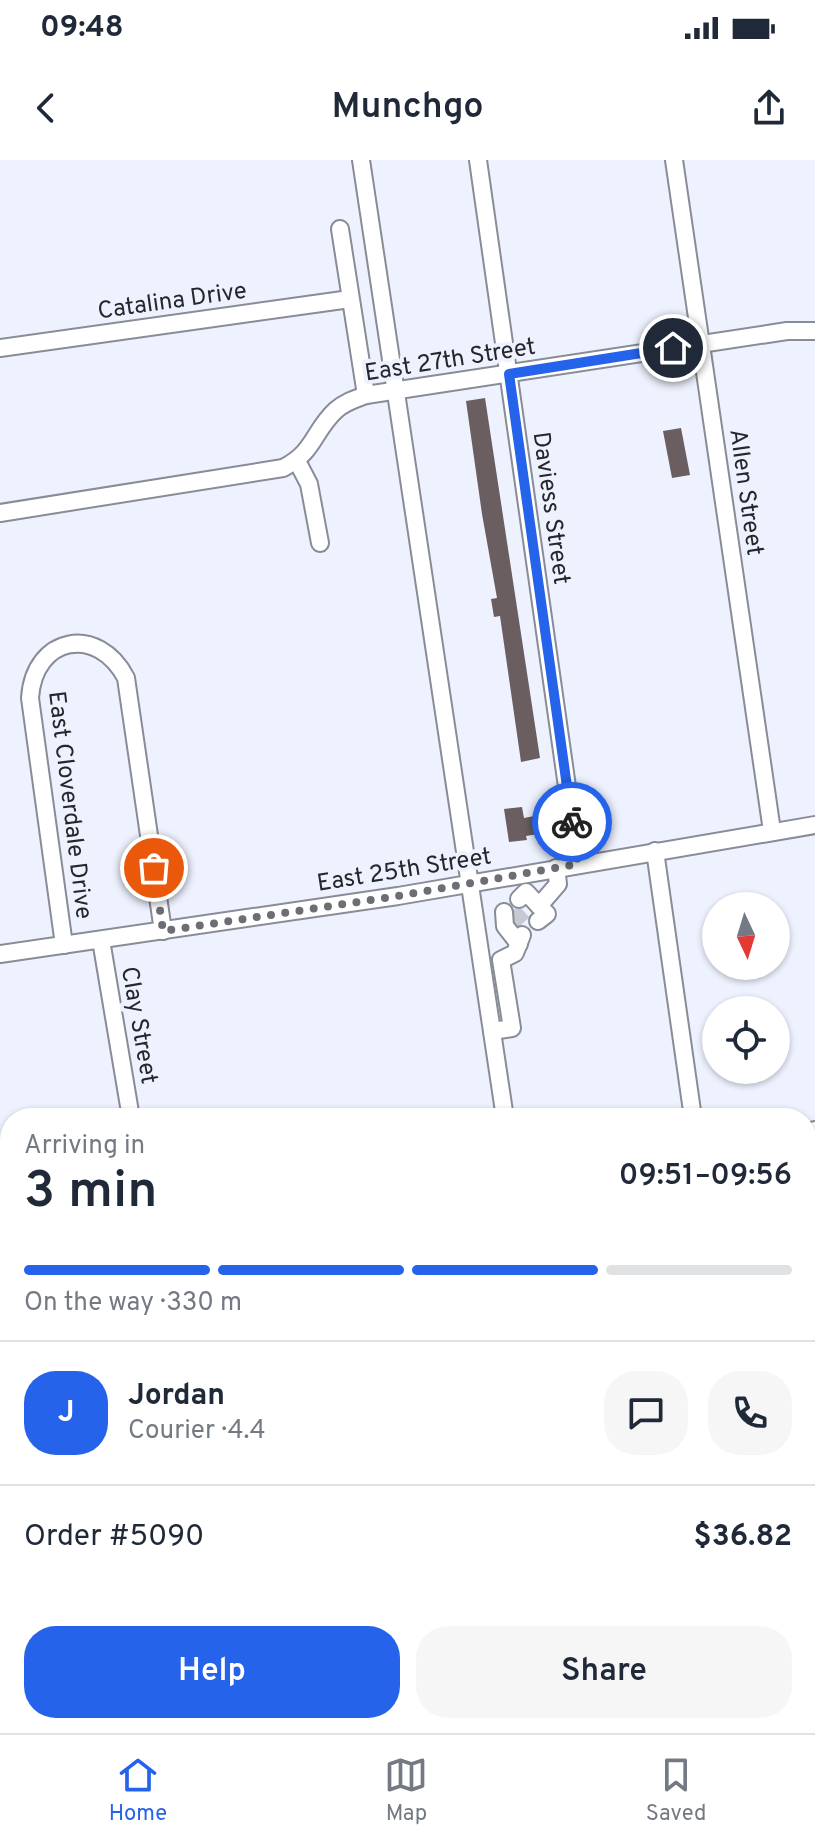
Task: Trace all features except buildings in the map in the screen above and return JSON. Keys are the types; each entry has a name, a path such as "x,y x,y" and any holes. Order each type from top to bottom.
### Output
{"street":[{"path":"361,160 504,1108"},
{"name":"Daviess Street","path":"478,160 578,864"},
{"name":"Allen Street","path":"674,160 772,831"},
{"path":"340,229 366,395"},
{"name":"Catalina Drive","path":"0,348 350,299"},
{"name":"East 27th Street","path":"297,461 309,450 335,411 347,402 366,395 787,331 815,331"},
{"path":"0,513 247,476 283,468 297,461 309,484 320,543"},
{"name":"East Cloverdale Drive","path":"64,945 30,698 34,672 40,661 60,647 71,644 88,645 103,651 120,666 126,678 163,931"},
{"name":"East 25th Street","path":"0,954 470,883 815,825"},
{"path":"655,851 692,1108"},
{"path":"532,908 558,884 556,868"},
{"path":"492,1031 512,1028 501,960 515,953 513,929"},
{"name":"Clay Street","path":"101,940 129,1108"}],"tunnel":[{"path":"512,922 527,909"}],"way so far":[{"path":"154,868 163,931 398,896 578,864 572,822"}],"route":[{"path":"572,822 509,374 673,348"}]}
